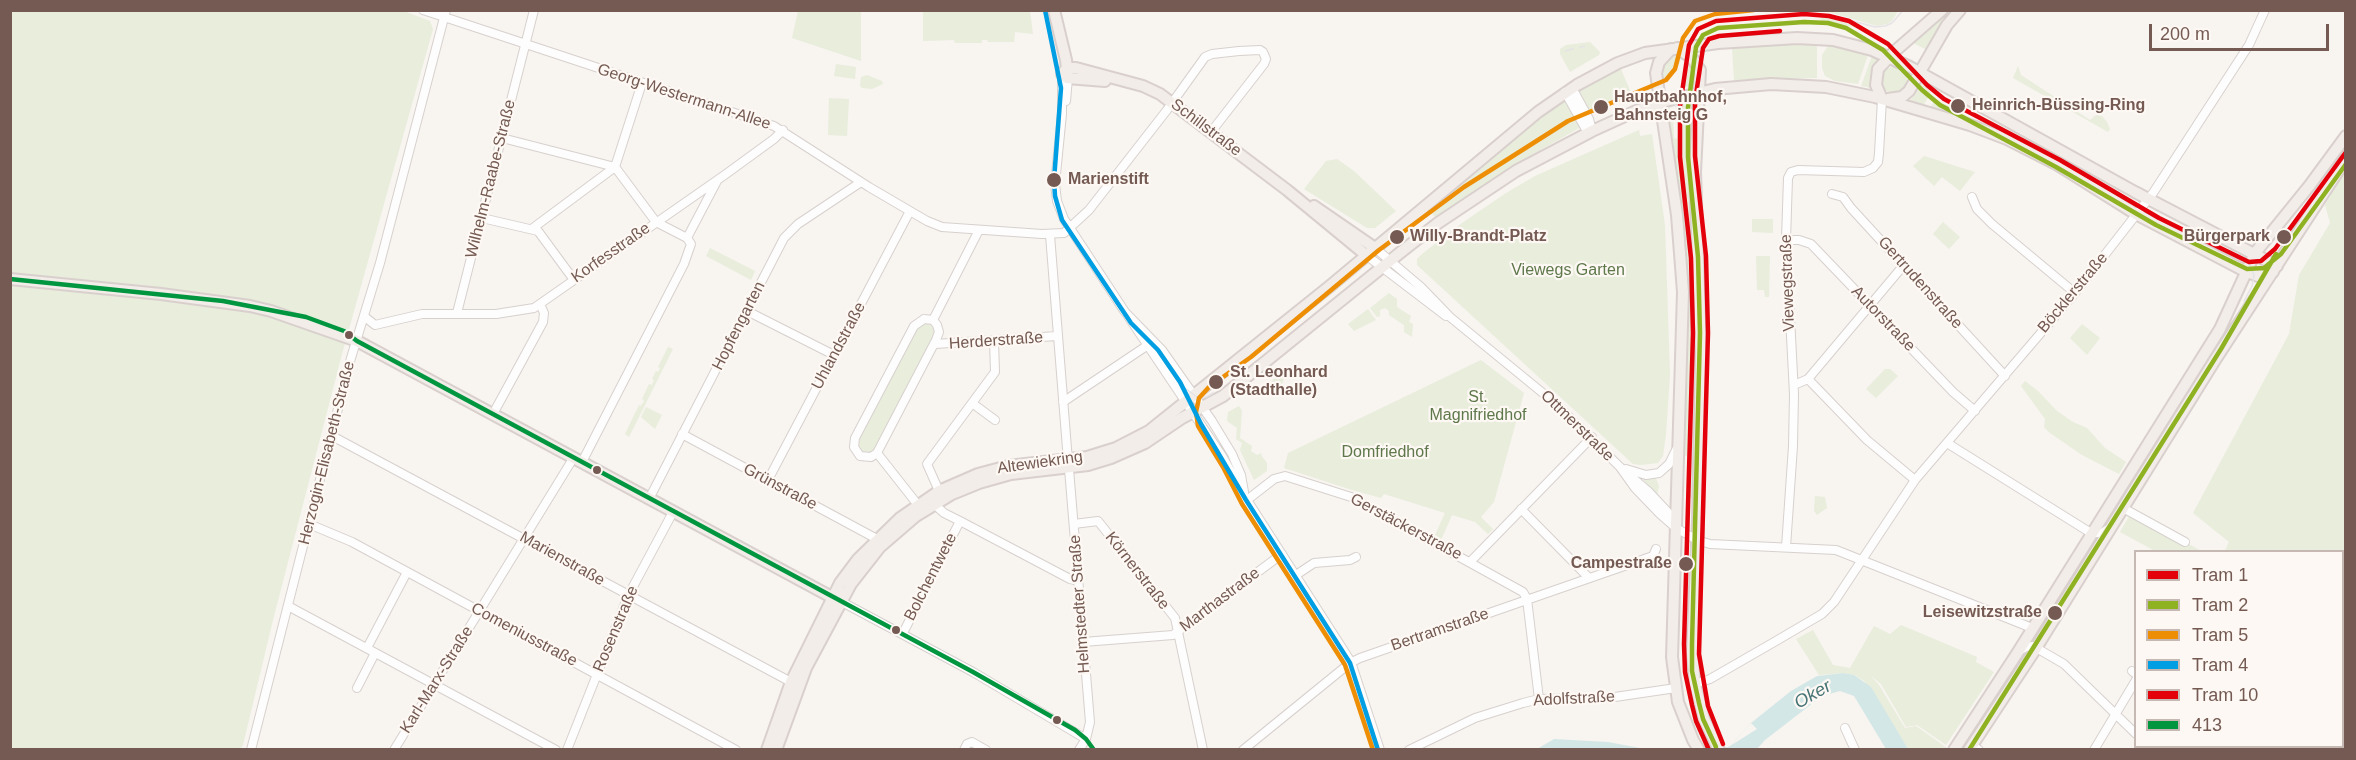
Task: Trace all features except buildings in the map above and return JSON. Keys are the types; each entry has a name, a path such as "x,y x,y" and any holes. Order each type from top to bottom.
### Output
{"main road":[{"path":"1047,10 1065,74"},
{"path":"1054,10 1065,74"},
{"path":"1882,99 1876,85 1878,69 1942,10"},
{"path":"1882,99 1902,97 1909,91 1947,25 1959,10"},
{"path":"1376,248 1509,136 1569,90 1624,60 1645,53 1674,48 1787,38 1820,39 1854,44 1900,62 2148,199 2215,235 2255,253 2271,271"},
{"path":"1674,48 1692,58 1699,67 1695,172 1701,352 1698,518 1692,628 1695,684 1704,719 1718,748"},
{"path":"1674,48 1663,57 1656,69 1674,188 1682,267 1684,326 1679,440 1679,527 1675,543 1672,636 1676,688 1682,714 1699,750"},
{"path":"1900,62 1910,78 1909,91"},
{"name":"Schillstraße","path":"1065,74 1117,81 1149,89 1172,102 1287,190 1366,255"},
{"path":"1385,264 1438,223 1515,171 1590,132 1660,103 1698,92 1764,84 1806,85 1850,91 1970,124 2025,147 2136,214 2245,271 2255,275 2271,271"},
{"path":"1954,750 2018,652 2226,318 2255,253 2346,136"},
{"path":"1973,748 2271,271 2346,159"},
{"name":"Schillstraße","path":"1287,190 1343,224 1376,248"},
{"name":"Altewiekring","path":"776,750 806,668 850,569 888,528 937,487 990,470 1026,464 1069,465 1134,439 1164,421 1376,248"},
{"name":"Altewiekring","path":"767,750 791,682 837,600 880,547 903,526 934,504 968,487 994,478 1106,460 1132,449 1222,396 1385,264"},
{"path":"10,279 223,301 271,311 357,341 837,600"}],"street":[{"name":"Georg-Westermann-Allee","path":"423,10 445,14 525,45 762,121 783,130 861,182 935,225 1050,235 1060,234 1070,229"},
{"name":"Wilhelm-Raabe-Straße","path":"457,313 534,10"},
{"name":"Böcklerstraße","path":"1862,562 1915,480 2075,293 2148,199 2249,45 2265,10"},
{"name":"Herzogin-Elisabeth-Straße","path":"251,750 445,14"},
{"path":"1070,229 1089,210 1205,57 1212,54 1260,50 1266,59 1211,132"},
{"path":"1065,74 1055,184 1061,213 1148,345 1232,454 1241,476 1246,498 1351,663 1380,750"},
{"path":"533,228 615,167 642,83"},
{"path":"1569,90 1590,132"},
{"name":"Viewegstraße","path":"1786,547 1793,446 1794,385 1786,240 1789,175 1798,170 1859,172 1873,168 1878,162 1882,99"},
{"name":"Korfesstraße","path":"365,317 375,325 409,316 511,313 540,304 774,139 783,130"},
{"path":"501,138 615,167 656,222 687,238 718,179"},
{"name":"Hopfengarten","path":"649,499 784,238 792,228 861,182"},
{"name":"Gertrudenstraße","path":"1832,194 1843,196 1903,266 2005,376"},
{"path":"1972,197 1977,209 1992,224 2075,293"},
{"name":"Uhlandstraße","path":"768,480 910,211"},
{"path":"482,218 533,228 543,236 574,280"},
{"path":"933,320 979,230"},
{"name":"Helmstedter Straße","path":"1050,235 1090,722 1086,739"},
{"name":"Karl-Marx-Straße","path":"394,750 524,539 578,460 684,264 691,244 687,238"},
{"name":"Autorstraße","path":"1786,240 1806,241 1811,244 1975,411"},
{"path":"1376,248 1385,264"},
{"path":"1366,255 1385,264"},
{"name":"Ottmerstraße","path":"1385,264 1421,287 1450,317 1541,391 1592,437 1620,467 1642,496 1679,527"},
{"path":"1794,385 1808,379 1903,266"},
{"path":"493,414 543,322 544,313 540,304"},
{"path":"747,310 834,355"},
{"path":"1128,316 1157,344 1190,399"},
{"path":"924,319 933,320 939,332 935,344 877,453 871,457 860,456 855,451 855,438 914,326 924,319"},
{"name":"Herderstraße","path":"935,344 1057,336"},
{"path":"937,487 927,464 995,372 994,341"},
{"path":"1063,402 1148,345"},
{"path":"1808,379 1867,440 1915,480"},
{"path":"972,403 995,420"},
{"name":"Grünstraße","path":"682,434 877,539"},
{"name":"Marienstraße","path":"332,436 791,682"},
{"path":"1471,561 1592,437"},
{"path":"1620,467 1646,475 1659,472 1671,460 1679,440"},
{"path":"1947,442 2091,533 2112,528"},
{"path":"877,453 918,505"},
{"name":"Gerstäckerstraße","path":"1246,498 1279,477 1291,477 1358,500 1471,561 1523,592 1527,599"},
{"path":"934,504 944,513 1070,579 1078,581"},
{"path":"2123,508 2185,542"},
{"path":"1521,509 1589,578"},
{"name":"Rosenstraße","path":"567,750 628,596 673,512"},
{"path":"1679,527 1698,518"},
{"name":"Bolchentwete","path":"903,633 960,521"},
{"name":"Körnerstraße","path":"1074,524 1098,521 1175,618 1203,750"},
{"name":"Comeniusstraße","path":"309,524 339,535 736,750"},
{"path":"1679,527 1697,540 1710,544 1826,548 2032,628"},
{"path":"1679,527 1696,554"},
{"name":"Bertramstraße","path":"1243,750 1351,663 1653,556 1656,549"},
{"name":"Marthastraße","path":"1083,642 1173,635 1282,554"},
{"path":"1296,575 1314,563 1350,560 1356,557"},
{"path":"1695,684 1710,679 1828,609 1862,562"},
{"path":"367,648 407,572"},
{"path":"1527,599 1539,699"},
{"path":"837,600 903,633 1050,715 1086,739 1079,750"},
{"path":"288,606 556,750"},
{"path":"2018,652 2026,647 2036,648 2064,664 2134,732"},
{"path":"357,688 375,653"},
{"path":"2094,750 2134,683"},
{"name":"Adolfstraße","path":"1409,750 1485,714 1539,699 1608,698 1676,688"},
{"path":"1845,728 1855,750"},
{"path":"964,750 970,742 986,750"}],"green space":[{"path":"401,10 430,21 433,29 342,354 243,745 240,749 11,749 10,11"},
{"path":"1898,10 1892,21 1877,26 1825,11"},
{"path":"798,11 861,11 861,61 792,38"},
{"path":"923,11 1030,11 1033,34 1015,32 1014,42 923,41"},
{"path":"1951,11 1927,50 1913,43"},
{"path":"1818,15 1836,19 1860,28 1822,21"},
{"path":"1590,42 1600,52 1599,55 1570,72 1560,54 1560,49 1566,45"},
{"path":"1814,44 1817,47 1817,78 1734,80 1732,48"},
{"path":"1828,46 1847,48 1868,55 1858,84 1835,81 1825,76 1822,68 1822,55"},
{"path":"1682,55 1680,62 1676,71 1665,83 1661,74 1662,68 1670,57"},
{"path":"1687,56 1695,65 1695,78 1692,84 1683,89"},
{"path":"1872,56 1881,60 1871,88 1861,86"},
{"path":"836,64 856,67 855,79 834,76"},
{"path":"2018,66 2021,75 2090,120 2096,115 2102,116 2110,129 2108,132 2013,78"},
{"path":"1620,67 1632,95 1589,111 1579,91"},
{"path":"1894,67 1903,71 1907,80 1903,89 1894,93 1885,89 1881,80 1885,71"},
{"path":"867,75 882,81 883,84 872,89 862,88 860,86 861,77"},
{"path":"1922,83 1931,92 1922,108 1908,102"},
{"path":"1564,97 1581,127 1530,156 1437,220 1430,211"},
{"path":"829,98 849,99 847,136 828,135"},
{"path":"1935,99 1984,125 1986,122 2057,159 2128,201 2127,203 2090,179 1929,110"},
{"path":"1690,101 1692,103 1688,158 1695,336 1693,476 1695,501 1686,495 1687,456 1684,455 1687,336 1666,108 1669,107 1673,115 1674,138 1677,139 1680,135 1681,103"},
{"name":"Viewegs Garten","path":"1639,130 1640,136 1652,134 1665,225 1670,375 1663,456 1658,463 1641,465 1633,464 1417,265 1417,259 1422,254 1506,193 1535,176"},
{"path":"1924,156 1975,172 1960,191 1942,177 1934,186 1913,166"},
{"path":"1337,159 1354,171 1396,211 1375,228 1367,228 1304,189 1326,161"},
{"name":"Bürgerpark","path":"2345,171 2346,583 2344,584 2344,550 2225,550 2229,542 2193,513 2289,334 2299,275 2330,223 2325,205"},
{"path":"1752,219 1773,219 1773,233 1752,232"},
{"path":"1943,222 1960,237 1949,249 1933,234"},
{"path":"710,248 755,271 751,280 706,256"},
{"path":"1756,256 1770,256 1769,297 1765,297 1764,290 1757,290"},
{"path":"1389,293 1397,299 1397,307 1411,316 1409,322 1413,324 1412,337 1404,332 1404,325 1389,315 1389,311 1385,308 1380,310 1380,316 1377,317 1370,308"},
{"path":"1368,309 1376,320 1354,331 1348,324"},
{"path":"924,319 938,328 877,453 864,458 854,447 914,326"},
{"path":"2082,324 2100,338 2087,355 2070,338"},
{"path":"668,347 673,349 629,437 625,434 639,405 641,406 644,401 642,399 649,384 652,385 654,380 652,379 660,368 658,367"},
{"path":"1481,360 1524,393 1494,502 1481,517 1493,529 1488,534 1475,522 1452,515 1441,540 1435,535 1445,513 1384,494 1381,498 1352,490 1284,468 1288,453"},
{"path":"1885,369 1890,369 1898,376 1876,398 1866,389"},
{"path":"1282,373 1285,375 1282,384 1258,396 1259,391"},
{"path":"2025,381 2057,411 2087,428 2105,448 2126,462 2119,474 2082,455 2050,433 2044,427 2045,419 2021,386"},
{"path":"1239,406 1242,411 1240,438 1252,446 1251,451 1257,455 1262,453 1267,463 1267,471 1254,480 1240,450 1242,443 1236,439 1237,428 1227,421 1228,412"},
{"path":"646,407 662,415 655,429 641,417"},
{"path":"1655,476 1659,486 1657,495 1641,477"},
{"path":"1815,496 1825,497 1827,508 1817,515 1814,511"},
{"path":"2131,513 2199,550 2153,550 2120,532"},
{"path":"2344,611 2345,749 2277,750 2278,748 2344,748"},
{"path":"1901,625 1977,657 1976,662 1994,672 1946,745 1917,725 1906,727 1881,684 1871,676 1905,728 1916,726 1947,748 1945,750 1908,749 1864,681 1854,675 1843,673 1819,675 1796,639 1813,630 1833,665 1850,668 1874,626 1890,634"},
{"path":"2151,748 2255,748 2254,750 2152,750"}],"water":[{"name":"Oker","path":"1843,673 1854,675 1871,687 1908,749 1886,749 1854,696 1840,691 1822,696 1765,740 1757,749 1719,750 1730,746 1751,723 1791,691 1817,676"},
{"path":"1554,739 1608,742 1645,749 1537,749"}],"pier":[{"path":"1751,723 1757,729 1730,746"}],"tram line":[{"name":"4","path":"1045,10 1061,88 1054,180 1055,196 1062,220 1131,323 1158,350 1180,382 1201,424 1246,500 1350,663 1378,750"},
{"name":"5","path":"1373,750 1345,665 1242,504 1198,426 1196,412 1199,398 1209,387 1251,357 1379,250 1464,187 1568,121 1666,80 1675,69 1683,38 1695,21 1715,14 1754,10"},
{"path":"1893,22 1903,10"},
{"name":"1","path":"1709,750 1696,721 1692,705 1685,672 1684,644 1693,333 1691,258 1680,157 1680,106 1689,45 1698,29 1716,21 1804,14 1829,16 1849,21 1888,44 1927,85 1944,99 2060,160 2159,218 2249,262 2261,261 2275,249 2346,152"},
{"path":"1838,17 1875,27 1892,23"},
{"name":"2","path":"1716,747 1703,719 1692,671 1700,333 1698,257 1688,157 1688,107 1696,47 1703,35 1718,28 1804,22 1828,23 1846,28 1883,50 1940,105 2056,167 2156,225 2247,269 2264,268 2281,254 2346,164"},
{"name":"10","path":"1723,744 1708,706 1699,654 1708,333 1706,256 1695,156 1695,101 1703,48 1709,39 1719,36 1780,31"},
{"path":"1645,94 1661,93 1672,99 1678,110 1679,124"},
{"path":"2237,253 2249,263 2254,275 2252,286 2244,301"},
{"name":"2","path":"1969,750 2221,349 2276,254"},
{"path":"1182,386 1197,397 1206,397 1213,393"}],"railway":[{"path":"1565,51 1585,46"}],"transit line":[{"name":"413","path":"10,279 223,301 306,317 344,331 357,341 973,672 1075,730 1094,750"}],"place":[{"name":"Heinrich-Büssing-Ring","path":"1958,106"},
{"name":"Hauptbahnhof, Bahnsteig G","path":"1601,107"},
{"name":"Marienstift","path":"1054,180"},
{"name":"Willy-Brandt-Platz","path":"1397,237"},
{"name":"Bürgerpark","path":"2284,237"},
{"name":"St. Leonhard (Stadthalle)","path":"1216,382"},
{"name":"Campestraße","path":"1686,564"},
{"name":"Leisewitzstraße","path":"2055,613"}],"park label":[{"name":"St. Magnifriedhof","path":"1478,407"},
{"name":"Domfriedhof","path":"1385,453"}]}
